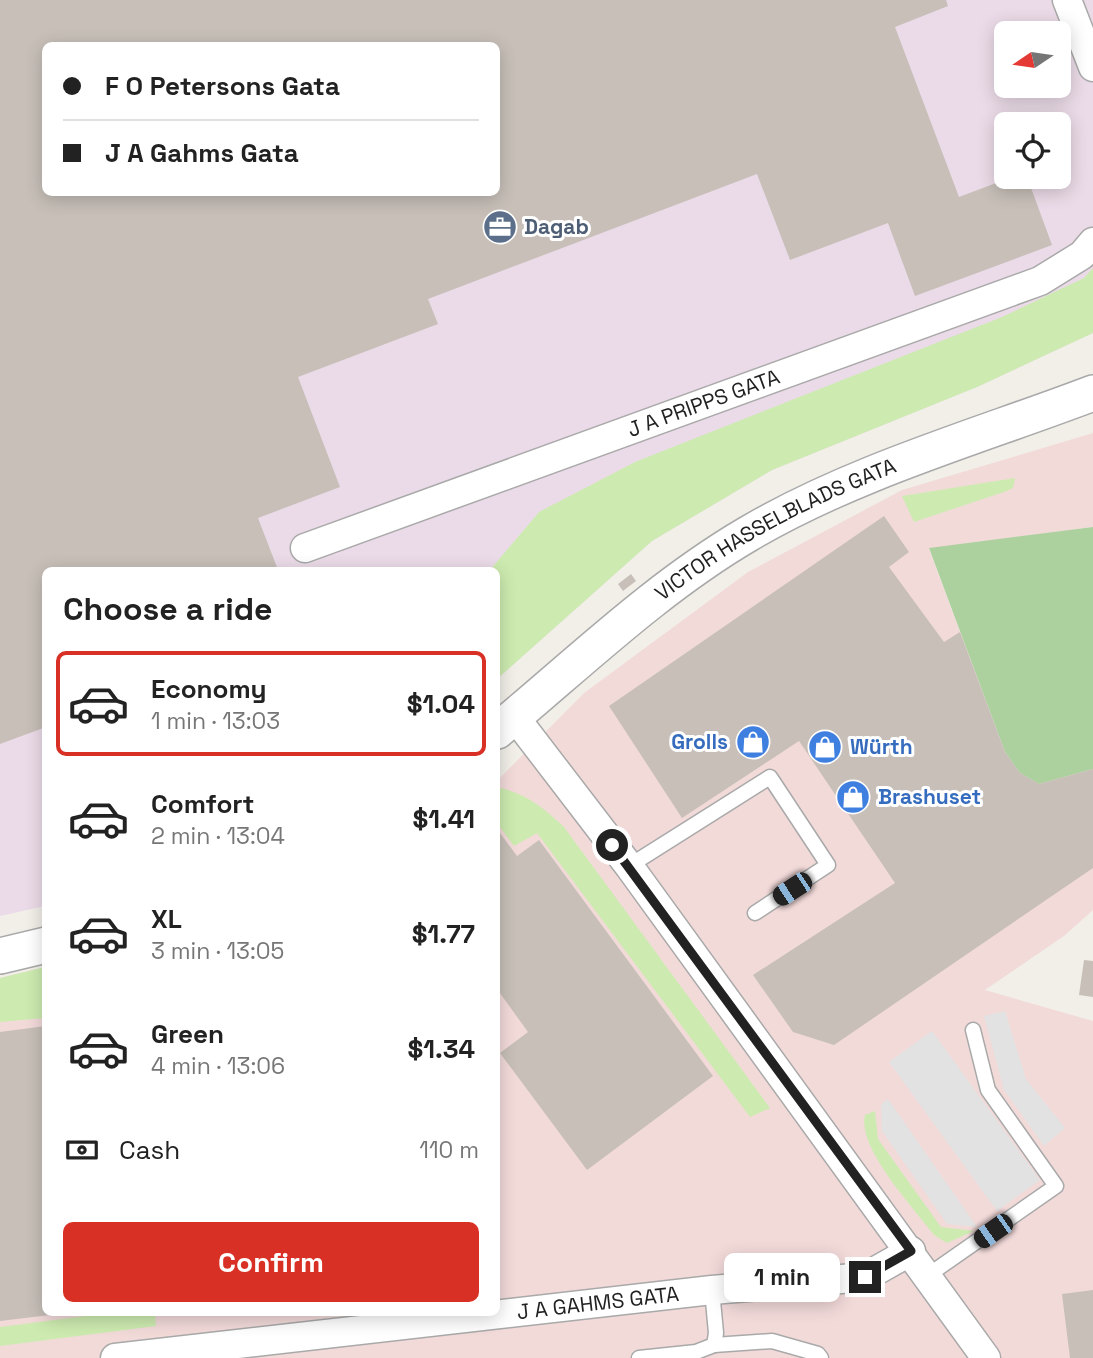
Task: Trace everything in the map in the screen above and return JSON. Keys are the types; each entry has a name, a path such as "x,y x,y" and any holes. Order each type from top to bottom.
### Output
{"street":[{"path":"1078,9 1093,68"},
{"name":"J A PRIPPS GATA","path":"305,548 1040,281 1082,255 1093,242"},
{"name":"VICTOR HASSELBLADS GATA","path":"506,724 652,600 749,533 845,486 1093,393"},
{"path":"506,724 628,866 911,1251 986,1358"},
{"path":"0,956 42,946"},
{"name":"J A GAHMS GATA","path":"500,1314 712,1290 865,1277 911,1251"},
{"name":"J A GAHMS GATA","path":"115,1358 484,1316"}],"lane":[{"path":"628,866 770,776 828,865 755,913"},
{"path":"927,1276 1056,1186 988,1090 973,1030"},
{"path":"712,1290 716,1332 714,1345"},
{"path":"639,1358 696,1352 714,1345 772,1341 818,1354 821,1358"}],"shaded area":[{"path":"0,0 1093,0 1093,333 977,387 772,470 652,541 500,676 500,567 42,567 42,907 0,916"},
{"path":"1093,433 1093,527 929,549 1005,752 1020,772 1039,783 1093,769 1093,910 1064,936 985,990 1093,1021 1093,1358 0,1358 0,978 42,968 42,1316 500,1316 500,778 584,693 748,572 902,490"},
{"path":"1005,1011 1026,1079 1065,1128 1044,1146 1004,1090 984,1016"},
{"path":"932,1031 1040,1180 997,1211 889,1062"},
{"path":"888,1099 977,1227 947,1224 882,1131 881,1104"}],"green space":[{"path":"1093,268 1093,333 977,387 772,470 652,541 500,676 500,567 493,567 539,512 635,462 1002,317 1084,278"},
{"path":"1015,478 1013,488 1004,492 914,522 902,496"},
{"path":"1093,527 1093,769 1039,784 1020,773 1005,752 929,548"},
{"path":"500,788 533,802 564,827 770,1108 750,1117 537,833 514,846 500,827"},
{"path":"42,968 42,1018 0,1022 0,978"},
{"path":"875,1111 878,1139 941,1227 974,1231 947,1243 934,1235 889,1177 870,1144 865,1129 865,1115"},
{"path":"86,1316 155,1316 156,1326 0,1346 0,1327"}],"building":[{"path":"0,0 946,0 948,6 895,27 959,197 994,184 994,189 1031,189 1052,245 915,296 888,223 790,260 757,174 428,299 438,324 298,377 340,487 258,518 277,567 42,567 42,728 0,744"},
{"path":"884,516 909,552 889,567 944,642 960,632 1005,752 1020,773 1039,784 1093,769 1093,868 834,1045 793,1032 753,975 895,883 799,741 682,818 609,706"},
{"path":"631,574 636,581 623,591 618,584"},
{"path":"500,833 517,856 539,840 713,1076 587,1170 500,1053 528,1032 500,993"},
{"path":"1084,960 1093,961 1093,997 1079,995"},
{"path":"42,1027 42,1316 0,1321 0,1032"},
{"path":"1093,1290 1093,1358 1070,1358 1062,1294"}],"place":[{"name":"Dagab","path":"500,227"},
{"name":"Grolls","path":"753,742"},
{"name":"Würth","path":"825,747"},
{"name":"Brashuset","path":"853,797"}],"route":[{"path":"612,845 911,1251 865,1277"}]}
